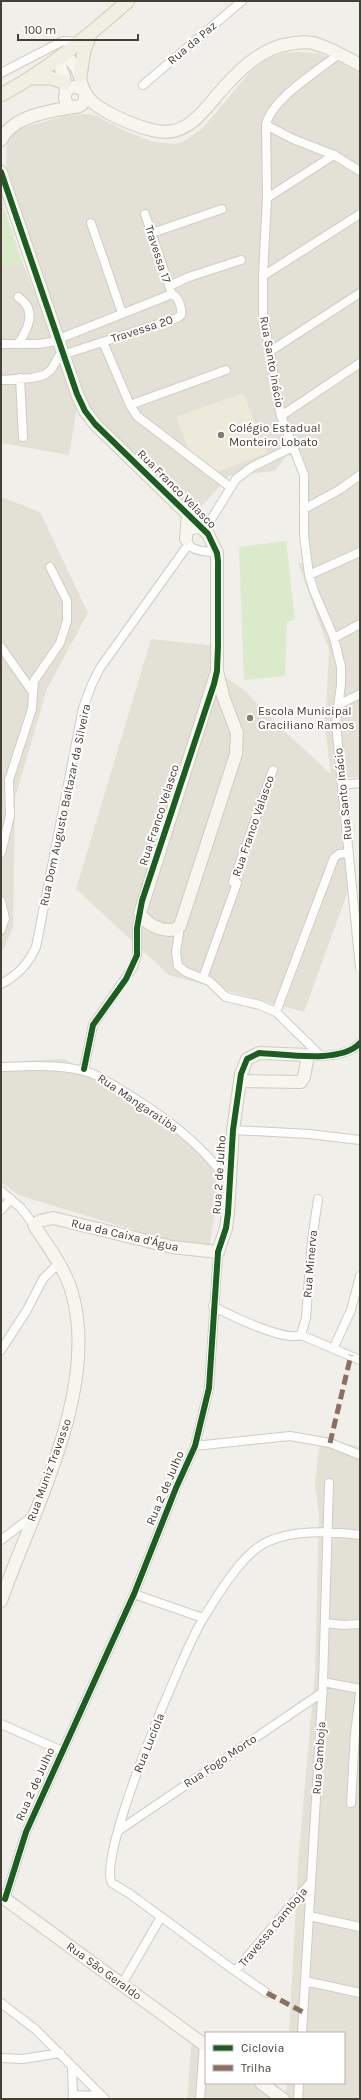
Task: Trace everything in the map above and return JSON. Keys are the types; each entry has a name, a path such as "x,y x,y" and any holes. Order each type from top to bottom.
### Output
{"main road":[{"path":"1,94 30,78 85,38 128,1"},
{"path":"80,76 85,38"},
{"path":"30,78 51,78 65,91"}],"street":[{"name":"Rua da Paz","path":"143,85 242,1"},
{"path":"1,73 57,44 85,38"},
{"path":"53,111 65,91 72,86 83,90 88,98 99,107 146,128 159,132 176,131 188,126 201,116 231,80 248,64 268,50 285,44 305,42 319,44 360,65"},
{"path":"339,54 283,98 271,111 266,125 293,139 334,155 360,171"},
{"path":"59,57 74,63 80,76 84,102 75,107"},
{"path":"59,57 68,104 75,107"},
{"path":"1,140 8,130 16,123 53,111 75,107 99,107"},
{"name":"Rua Santo Inácio","path":"266,125 267,198 263,276 263,314 281,416 304,475 304,535 309,575 314,591 334,638 341,675 336,724 360,968"},
{"path":"267,198 334,155"},
{"name":"Rua Franco Velasco","path":"1,172 63,355 81,403 90,418 204,531 214,543 217,553 217,671 223,696 237,734 238,744 180,926"},
{"path":"152,233 222,209"},
{"name":"Travessa 17","path":"145,214 170,290"},
{"path":"263,276 360,214"},
{"path":"91,223 122,313"},
{"path":"1,344 39,344 58,340 122,313 170,290 189,276 241,260"},
{"name":"Travessa 20","path":"102,342 177,318 181,315 181,309 176,296 170,290"},
{"path":"269,352 360,293"},
{"path":"18,297 28,307 30,324 18,344"},
{"path":"1,380 44,374 51,370 57,358 102,342 130,405 137,416 230,487"},
{"path":"281,416 360,363"},
{"path":"130,405 226,370"},
{"path":"20,378 23,437"},
{"path":"200,549 207,541 204,531 230,487 243,472 293,447"},
{"path":"304,509 339,490 360,475"},
{"name":"Rua Franco Velasco","path":"187,542 188,514"},
{"name":"Rua Franco Velasco","path":"187,542 192,530 198,528 204,531"},
{"path":"187,542 194,549 217,553"},
{"name":"Rua Dom Augusto Baltazar da Silveira","path":"1,984 20,972 30,960 36,947 84,708 92,684 105,662 187,542"},
{"path":"309,575 360,552"},
{"path":"1,853 10,816 9,780 32,709 32,692 36,676 60,643 67,620 66,601 50,567"},
{"path":"334,638 360,624"},
{"path":"1,647 32,692"},
{"name":"Rua Franco Velasco","path":"140,913 217,671"},
{"path":"338,704 360,694"},
{"name":"Rua Franco Valasco","path":"203,978 273,770"},
{"path":"342,785 360,783"},
{"name":"Rua Santo Inácio","path":"276,1012 334,858 339,854 349,853"},
{"path":"1,900 5,918 1,930"},
{"path":"140,913 148,923 154,926 172,930 180,926"},
{"path":"84,1069 92,1024 133,967 137,955 137,928 140,913"},
{"path":"180,926 176,952 178,966 186,972 209,981 226,997 260,1005 276,1012 321,1056"},
{"path":"240,1081 301,1082 304,1077 308,1056 321,1056 352,1050 360,1042"},
{"name":"Rua 2 de Julho","path":"3,1898 26,1832 134,1594 176,1488 195,1446 209,1388 213,1306 218,1252 226,1228 233,1130 240,1081 247,1059 259,1053 308,1056"},
{"name":"Rua Mangaratiba","path":"1,1067 31,1066 84,1069 115,1085 188,1137 210,1158 229,1183"},
{"path":"233,1130 309,1134 360,1140"},
{"name":"Rua Muniz Travasso","path":"1,1191 11,1199 34,1225 59,1263 72,1293 76,1309 78,1351 76,1380 65,1434 1,1601"},
{"path":"1,1210 11,1199"},
{"name":"Rua Minerva","path":"303,1332 312,1240 318,1199"},
{"name":"Rua da Caixa d'Água","path":"34,1225 40,1221 53,1218 172,1247 218,1252"},
{"path":"1,1350 44,1279 59,1263"},
{"path":"334,1347 351,1310 360,1276"},
{"path":"213,1306 242,1320 276,1332 296,1336 303,1332 360,1360"},
{"path":"195,1446 290,1436 330,1443 348,1452 360,1455"},
{"name":"Rua Camboja","path":"302,2032 324,1682 329,1483"},
{"path":"1,1540 34,1515"},
{"name":"Rua Lucíola","path":"267,1993 130,1894 117,1887 111,1881 112,1858 118,1831 135,1778 176,1675 203,1618 234,1573 256,1549 279,1538 328,1531 360,1535"},
{"path":"134,1594 203,1618"},
{"path":"326,1624 360,1624"},
{"path":"324,1682 360,1689"},
{"name":"Rua Fogo Morto","path":"118,1831 323,1692"},
{"path":"351,1803 357,1747 360,1694"},
{"path":"1,1724 62,1751"},
{"name":"Travessa Camboja","path":"235,1971 311,1882"},
{"name":"Rua São Geraldo","path":"3,1898 205,2045"},
{"path":"122,1984 161,1916"},
{"path":"309,1916 360,1928"},
{"path":"305,1981 360,1993"},
{"path":"1,2003 35,2029 103,2098"},
{"path":"200,2099 205,2045"},
{"path":"1,2058 23,2059 60,2053"},
{"path":"72,2066 73,2097 103,2098"},
{"path":"262,2084 283,2099"},
{"path":"298,2099 299,2084"}],"shaded area":[{"path":"283,53 318,53 336,60 360,74 360,788 358,777 336,779 342,785 352,880 304,1012 169,975 76,889 151,639 218,646 217,671 245,691 280,727 331,774 325,728 329,650 298,563 304,563 299,475 302,476 291,456 287,455 275,471 229,476 191,518 84,406 6,164 7,143 13,134 22,128 68,115 86,114 97,116 123,130 153,142 176,144 183,142 202,129 249,73 265,60"},
{"path":"23,264 61,355 77,408 69,455 1,443 1,265"},
{"name":"Colégio Estadual Monteiro Lobato","path":"243,393 267,453 216,472 191,455 176,417"},
{"path":"1,497 40,512 88,613 47,689 15,798 13,928 1,954"},
{"path":"64,1059 129,1092 194,1144 220,1174 209,1253 18,1195 1,1182 1,1062"},
{"path":"320,1438 360,1447 360,2099 286,2099 287,2084 345,2084 345,2032 289,2032 299,1850 315,1673 319,1516 315,1483"},
{"path":"192,2037 205,2045 205,2084 262,2084 284,2099 187,2099"}],"green space":[{"path":"1,199 23,264 1,268"},
{"path":"286,541 295,620 287,622 285,676 244,680 239,547"}],"marked path":[{"path":"330,1443 351,1355"},
{"path":"267,1993 303,2012"}],"cycle path":[{"path":"1,172 77,394 85,411 95,424 208,534 217,553 218,561 218,646 217,671 214,684 142,901 137,928 137,955 126,979 93,1025 84,1069"},
{"path":"5,1899 26,1832 134,1594 176,1488 195,1446 209,1388 218,1252 226,1228 233,1130 241,1074 247,1059 259,1053 297,1056 327,1056 340,1054 351,1050 360,1043"}],"place":[{"name":"Colégio Estadual Monteiro Lobato","path":"221,435"},
{"name":"Escola Municipal Graciliano Ramos","path":"250,718"}]}
